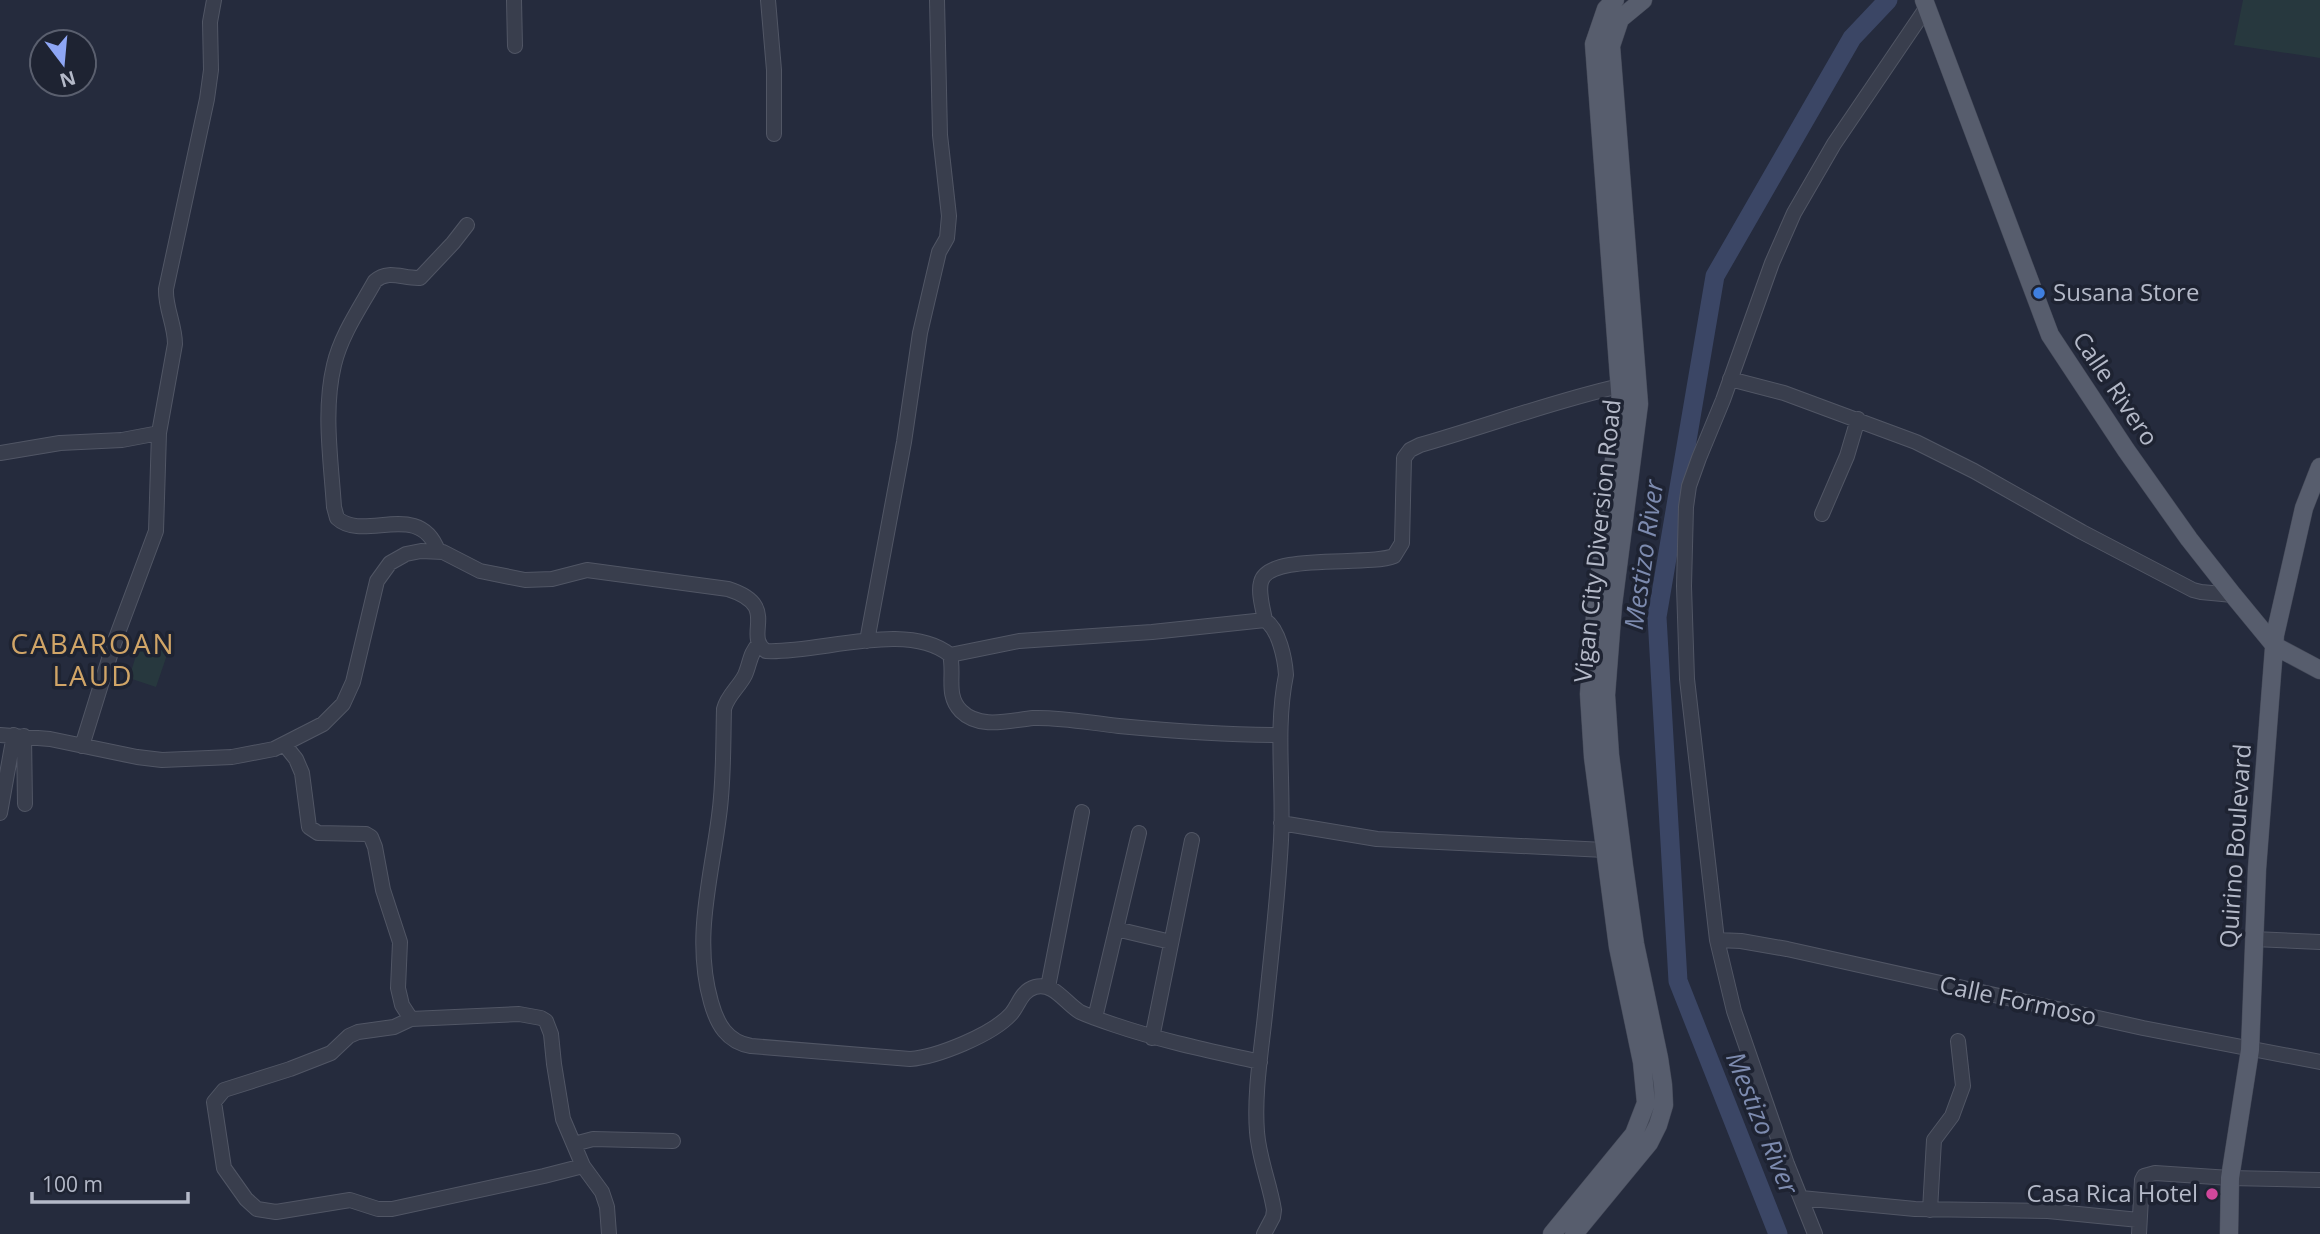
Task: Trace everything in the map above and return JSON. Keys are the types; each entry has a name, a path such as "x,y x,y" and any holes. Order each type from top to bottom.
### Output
{"main road":[{"name":"Vigan City Diversion Road","path":"1552,1234 1634,1134 1646,1103 1642,1062 1618,947 1606,695 1613,605 1639,404 1594,44 1606,9 1615,0"},
{"name":"Vigan City Diversion Road","path":"1574,1234 1649,1143 1664,1105 1659,1058 1635,944 1616,867 1605,850 1592,757 1589,694 1596,603 1621,404 1613,198 1611,46 1620,19 1643,0"},
{"name":"Calle Rivero","path":"1925,4 2050,335 2140,470 2233,595 2275,646 2320,670"},
{"name":"Quirino Boulevard","path":"2230,1234 2230,1178 2250,1050 2253,939 2275,635 2305,508 2320,467"}],"street":[{"path":"82,746 113,646 156,531 159,433 175,344 166,289 207,99 211,71 210,22 214,0"},
{"path":"514,0 515,46"},
{"path":"768,0 774,70 775,134"},
{"path":"867,641 904,442 920,333 939,252 947,237 949,216 940,135 937,0"},
{"path":"1815,1234 1734,1011 1717,940 1687,679 1684,550 1686,507 1689,486 1772,263 1794,213 1834,144 1925,4"},
{"path":"438,551 432,537 409,525 357,526 346,524 337,518 329,428 332,377 343,341 375,281 390,274 420,278 467,225"},
{"path":"1730,379 1784,393 1916,442 2193,590 2233,595"},
{"path":"1265,620 1261,581 1264,574 1278,566 1373,561 1387,559 1399,552 1402,543 1404,458 1410,450 1582,394 1620,386"},
{"path":"1822,514 1847,456 1858,419"},
{"path":"0,453 70,442 122,440 159,433"},
{"path":"13,736 137,757 174,760 232,757 264,752 284,744 329,720 343,704 353,682 372,599 383,571 390,563 406,554 421,551 438,551 480,571 506,578 543,580 587,570 728,589 755,603 758,612 759,644 763,650 770,652 902,638 914,640 950,655 1019,641 1152,632 1265,620 1271,624 1285,665 1279,735 1282,763 1281,823 1275,926 1260,1062 1257,1134 1274,1210 1264,1234"},
{"path":"759,644 753,650 745,675 727,700 724,709 720,814 702,927 702,964 706,984 713,1009 725,1032 732,1039 751,1046 918,1059 979,1036 1009,1016 1029,990 1048,987 1079,1011 1095,1018 1152,1038 1260,1062"},
{"path":"950,655 950,682 955,702 960,710 978,720 1005,722 1053,718 1180,731 1279,735"},
{"path":"13,736 26,804"},
{"path":"0,813 13,736"},
{"path":"284,744 296,759 302,773 309,827 318,834 366,834 373,841 383,890 400,942 400,998 411,1018"},
{"path":"1048,987 1082,812"},
{"path":"1281,823 1377,839 1605,850"},
{"path":"1095,1018 1139,833"},
{"path":"1152,1038 1192,841"},
{"path":"1116,929 1171,942"},
{"path":"2253,939 2320,942"},
{"name":"Calle Formoso","path":"1717,940 1787,949 2250,1050 2320,1062"},
{"path":"583,1166 392,1209 378,1209 350,1200 276,1212 261,1211 251,1205 224,1168 213,1108 216,1097 224,1090 331,1053 353,1034 394,1027 411,1018 519,1014 541,1018 546,1021 551,1034 564,1119 583,1166 602,1192 607,1207 610,1234"},
{"path":"1930,1210 1934,1140 1952,1116 1963,1086 1958,1041"},
{"path":"574,1144 593,1139 673,1141"},
{"path":"1801,1198 1930,1210 2048,1211 2139,1227 2143,1177 2155,1173 2320,1180"}],"shaded area":[{"path":"2243,0 2320,0 2320,58 2234,45"},
{"path":"140,643 168,652 156,687 129,678"}],"waterway":[{"name":"Mestizo River","path":"1778,1234 1678,981 1657,617 1715,276 1852,38 1888,0"}],"place":[{"name":"Susana Store","path":"2039,293"},
{"name":"Casa Rica Hotel","path":"2212,1194"}],"district":[{"name":"CABAROAN LAUD","path":"93,660"}]}
